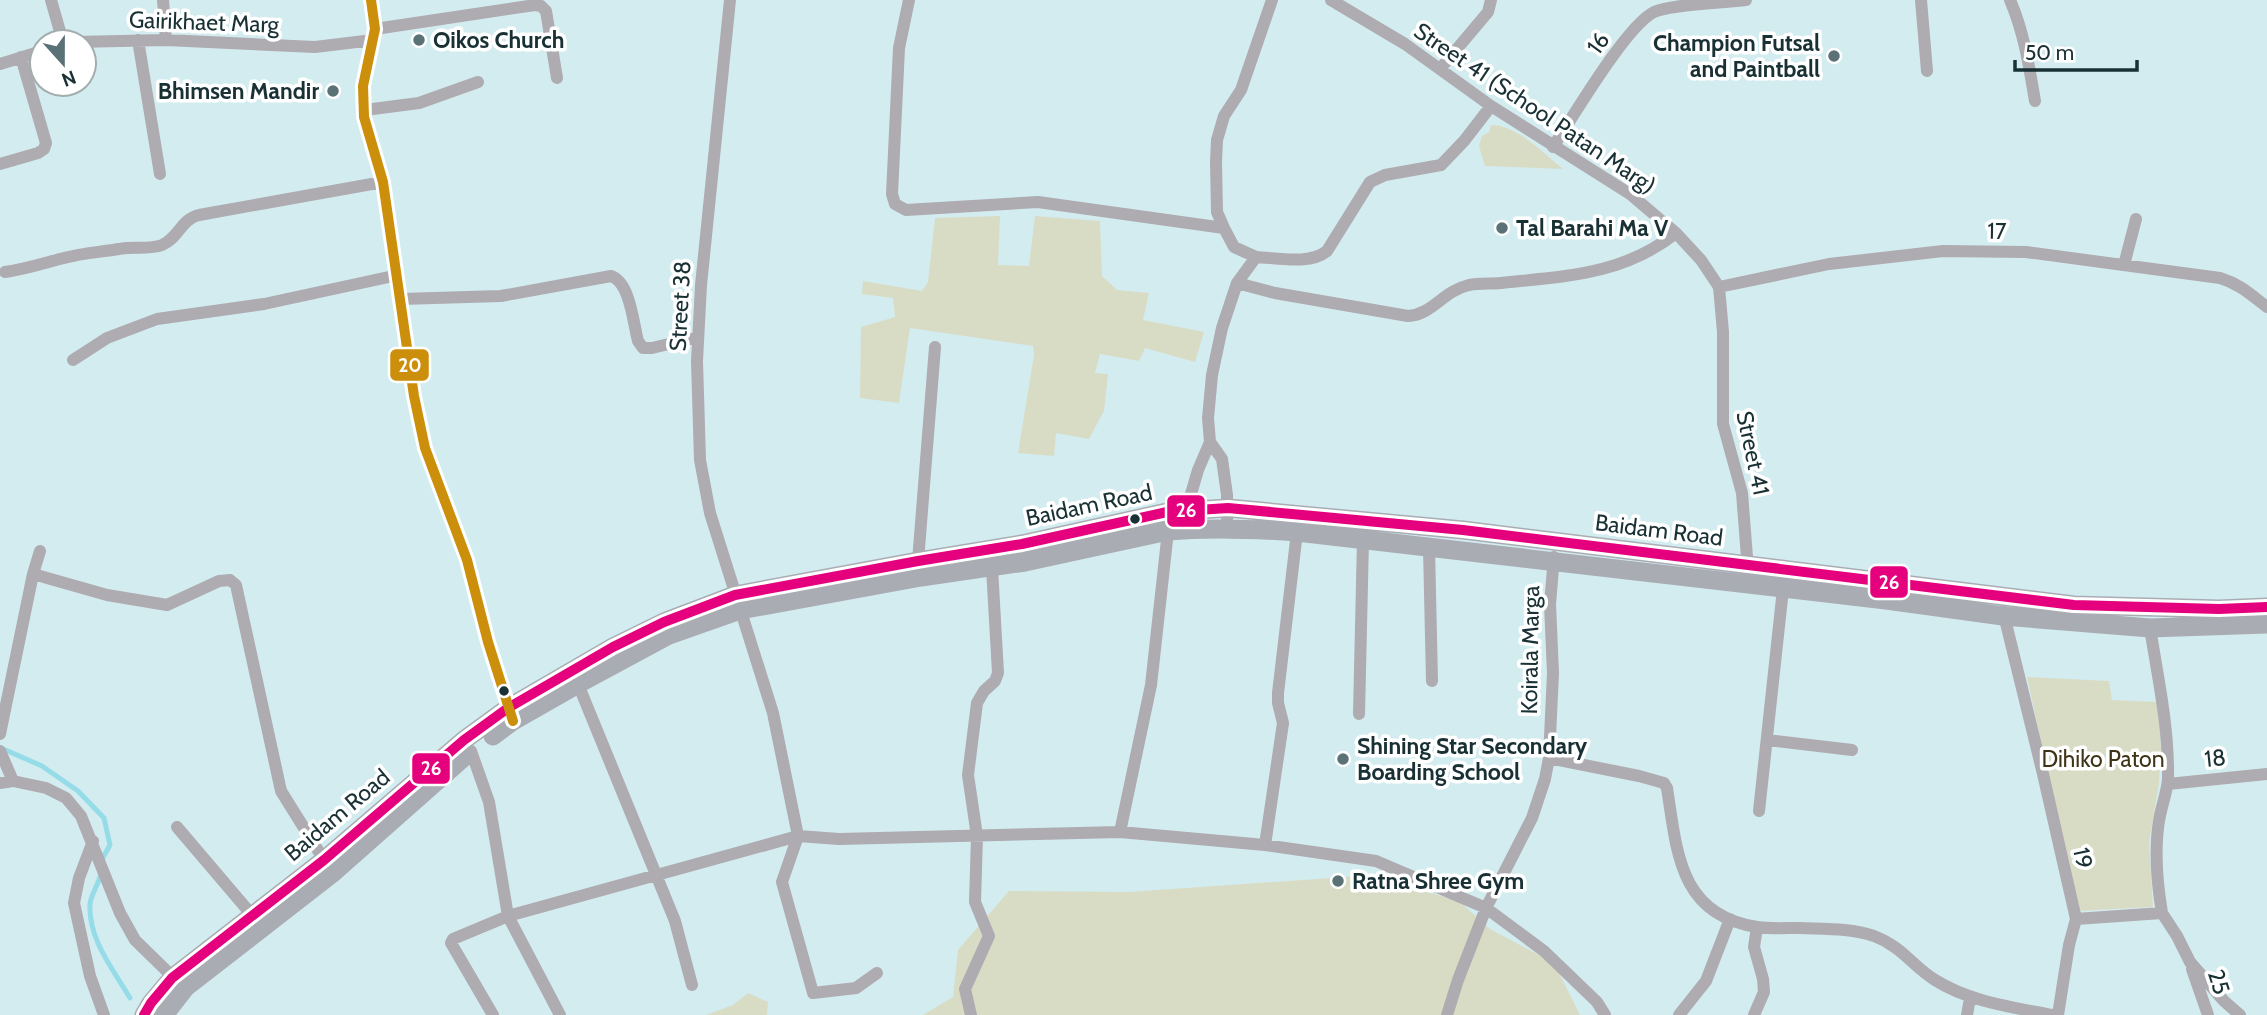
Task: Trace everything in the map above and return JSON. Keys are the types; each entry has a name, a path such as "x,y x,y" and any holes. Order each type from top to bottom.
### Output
{"main road":[{"name":"Baidam Road","path":"167,1014 179,983 251,915 324,860 464,740 737,602 1025,562 1181,524 1228,509 1463,530 1555,552 1748,585 2003,616 2150,628 2267,624"},
{"name":"Baidam Road","path":"144,1015 151,1003 334,872 510,715 613,647 664,622 737,602 918,561 1022,544 1167,512 1181,524 1227,529 1297,532 1429,548 1555,552 1748,565 2074,605 2219,609 2267,607"}],"street":[{"path":"51,0 59,28"},
{"path":"163,0 166,40"},
{"path":"371,0 374,34 363,86 363,117 383,182 414,396 425,448 467,560 510,715"},
{"path":"468,0 468,15"},
{"name":"Street 38","path":"730,0 706,224 698,337 700,460 710,513 773,713 798,836"},
{"path":"909,0 899,48 891,194 895,204 906,210 1038,202 1224,228"},
{"path":"1272,0 1241,90 1224,116 1217,140 1217,212 1234,247 1256,257 1320,257 1327,251 1370,182 1385,175 1441,165 1464,141 1490,106"},
{"name":"Street 41 (School Patan Marg)","path":"1331,0 1405,44 1490,106 1630,194 1676,233 1701,260 1719,286"},
{"path":"1440,69 1488,12 1491,0"},
{"name":"16","path":"1553,147 1616,52 1643,19 1656,11 1669,8 1746,0"},
{"path":"1921,0 1927,71"},
{"path":"2010,0 2025,41 2035,101"},
{"name":"Gairikhaet Marg","path":"98,41 166,40 315,47 468,15 536,5 546,11 557,78"},
{"path":"138,40 160,174"},
{"path":"0,64 28,55"},
{"path":"0,164 38,153 44,149 46,143 20,57"},
{"path":"365,110 419,103 478,82"},
{"path":"5,272 133,246 151,248 176,236 190,217 383,182"},
{"path":"2123,265 2136,219"},
{"path":"1237,283 1275,293 1408,316 1418,315 1452,290 1471,284 1496,284 1596,272 1657,248 1676,233"},
{"name":"17","path":"1719,286 1829,264 1943,251 2026,252 2220,278 2235,282 2248,290 2267,307"},
{"path":"1120,832 1181,524 1210,442 1208,418 1212,375 1222,328 1237,283 1256,257"},
{"path":"73,360 107,338 157,319 264,304 398,275"},
{"path":"401,299 501,296 611,276 619,279 625,287 638,341 643,348 698,337"},
{"name":"Street 41","path":"1719,286 1723,332 1723,424 1742,493 1748,585"},
{"path":"918,561 935,347"},
{"path":"1210,442 1222,459 1228,509 1227,529"},
{"path":"1265,845 1283,723 1278,693 1297,532"},
{"path":"1359,714 1363,540"},
{"path":"1429,548 1432,681"},
{"path":"0,734 40,551"},
{"name":"Koirala Marga","path":"1447,1015 1486,908 1532,818 1545,779 1549,758 1553,673 1550,604 1555,552"},
{"path":"971,1015 965,989 989,936 975,902 977,836 968,775 977,703 984,691 995,681 998,673 992,568"},
{"path":"33,574 107,595 167,605 219,581 230,580 236,585 281,791 324,860"},
{"path":"1759,811 1783,589"},
{"name":"19","path":"2000,596 2076,919"},
{"path":"2150,628 2168,737 2168,784 2156,848 2157,882 2162,913 2190,962 2240,1015"},
{"path":"578,684 676,921 692,985"},
{"path":"1767,740 1852,750"},
{"path":"0,751 6,782 46,788 66,798 81,816 120,913 135,940 179,983"},
{"path":"471,751 489,803 508,916 560,1015"},
{"path":"1549,758 1664,783 1677,849 1686,878 1699,900 1730,919 1757,927 1844,930 1871,935 1898,948 1936,981 1970,998 2052,1015"},
{"name":"18","path":"2168,784 2267,774"},
{"path":"177,827 251,915"},
{"path":"493,1015 451,943 453,939 508,916 798,836 839,839 1120,832 1265,845 1377,861 1486,908 1544,951 1597,1002 1605,1015"},
{"path":"798,836 782,882 813,993 856,988 877,973"},
{"path":"93,841 79,878 74,903 90,976 104,1015"},
{"path":"2058,1015 2076,919 2162,913"},
{"path":"1679,1015 1706,981 1730,919"},
{"path":"1754,1015 1764,992 1754,947 1757,927"},
{"name":"25","path":"2190,962 2208,1015"},
{"path":"1967,1015 1970,998"}],"green space":[{"path":"1491,125 1501,126 1520,135 1563,169 1485,166 1479,146 1482,136 1489,132"},
{"path":"1000,216 998,265 1029,266 1035,216 1100,221 1102,276 1117,290 1149,293 1143,320 1204,332 1195,362 1145,348 1139,361 1100,354 1095,373 1108,374 1104,411 1089,439 1056,433 1054,456 1018,453 1034,355 1033,346 910,328 899,403 860,398 861,327 895,317 893,298 862,294 863,281 922,291 928,282 935,218"},
{"name":"Dihiko Paton","path":"2027,677 2109,681 2112,700 2158,702 2161,750 2159,783 2149,843 2153,907 2078,911"},
{"path":"1375,875 1460,902 1490,929 1554,963 1580,1015 923,1015 953,997 958,950 1009,891 1129,892"},
{"path":"748,993 768,1002 767,1015 706,1015 733,1005"}],"waterway":[{"path":"1,748 42,766 78,791 104,818 110,845 101,861"},
{"path":"101,873 92,896 90,917 97,941 130,998"}],"transit line":[{"name":"20","path":"371,0 375,29 363,86 364,117 383,182 414,396 425,448 467,560 488,642 513,721"},
{"name":"26","path":"144,1015 172,978 324,860 464,740 508,708 613,647 664,622 735,595 1022,544 1167,512 1228,508 1463,530 2074,605 2219,609 2267,607"}],"place":[{"name":"Oikos Church","path":"419,40"},
{"name":"Champion Futsal and Paintball","path":"1834,56"},
{"name":"Bhimsen Mandir","path":"333,91"},
{"name":"Tal Barahi Ma V","path":"1502,228"},
{"name":"Shining Star Secondary Boarding School","path":"1343,759"},
{"name":"Ratna Shree Gym","path":"1338,881"}]}
